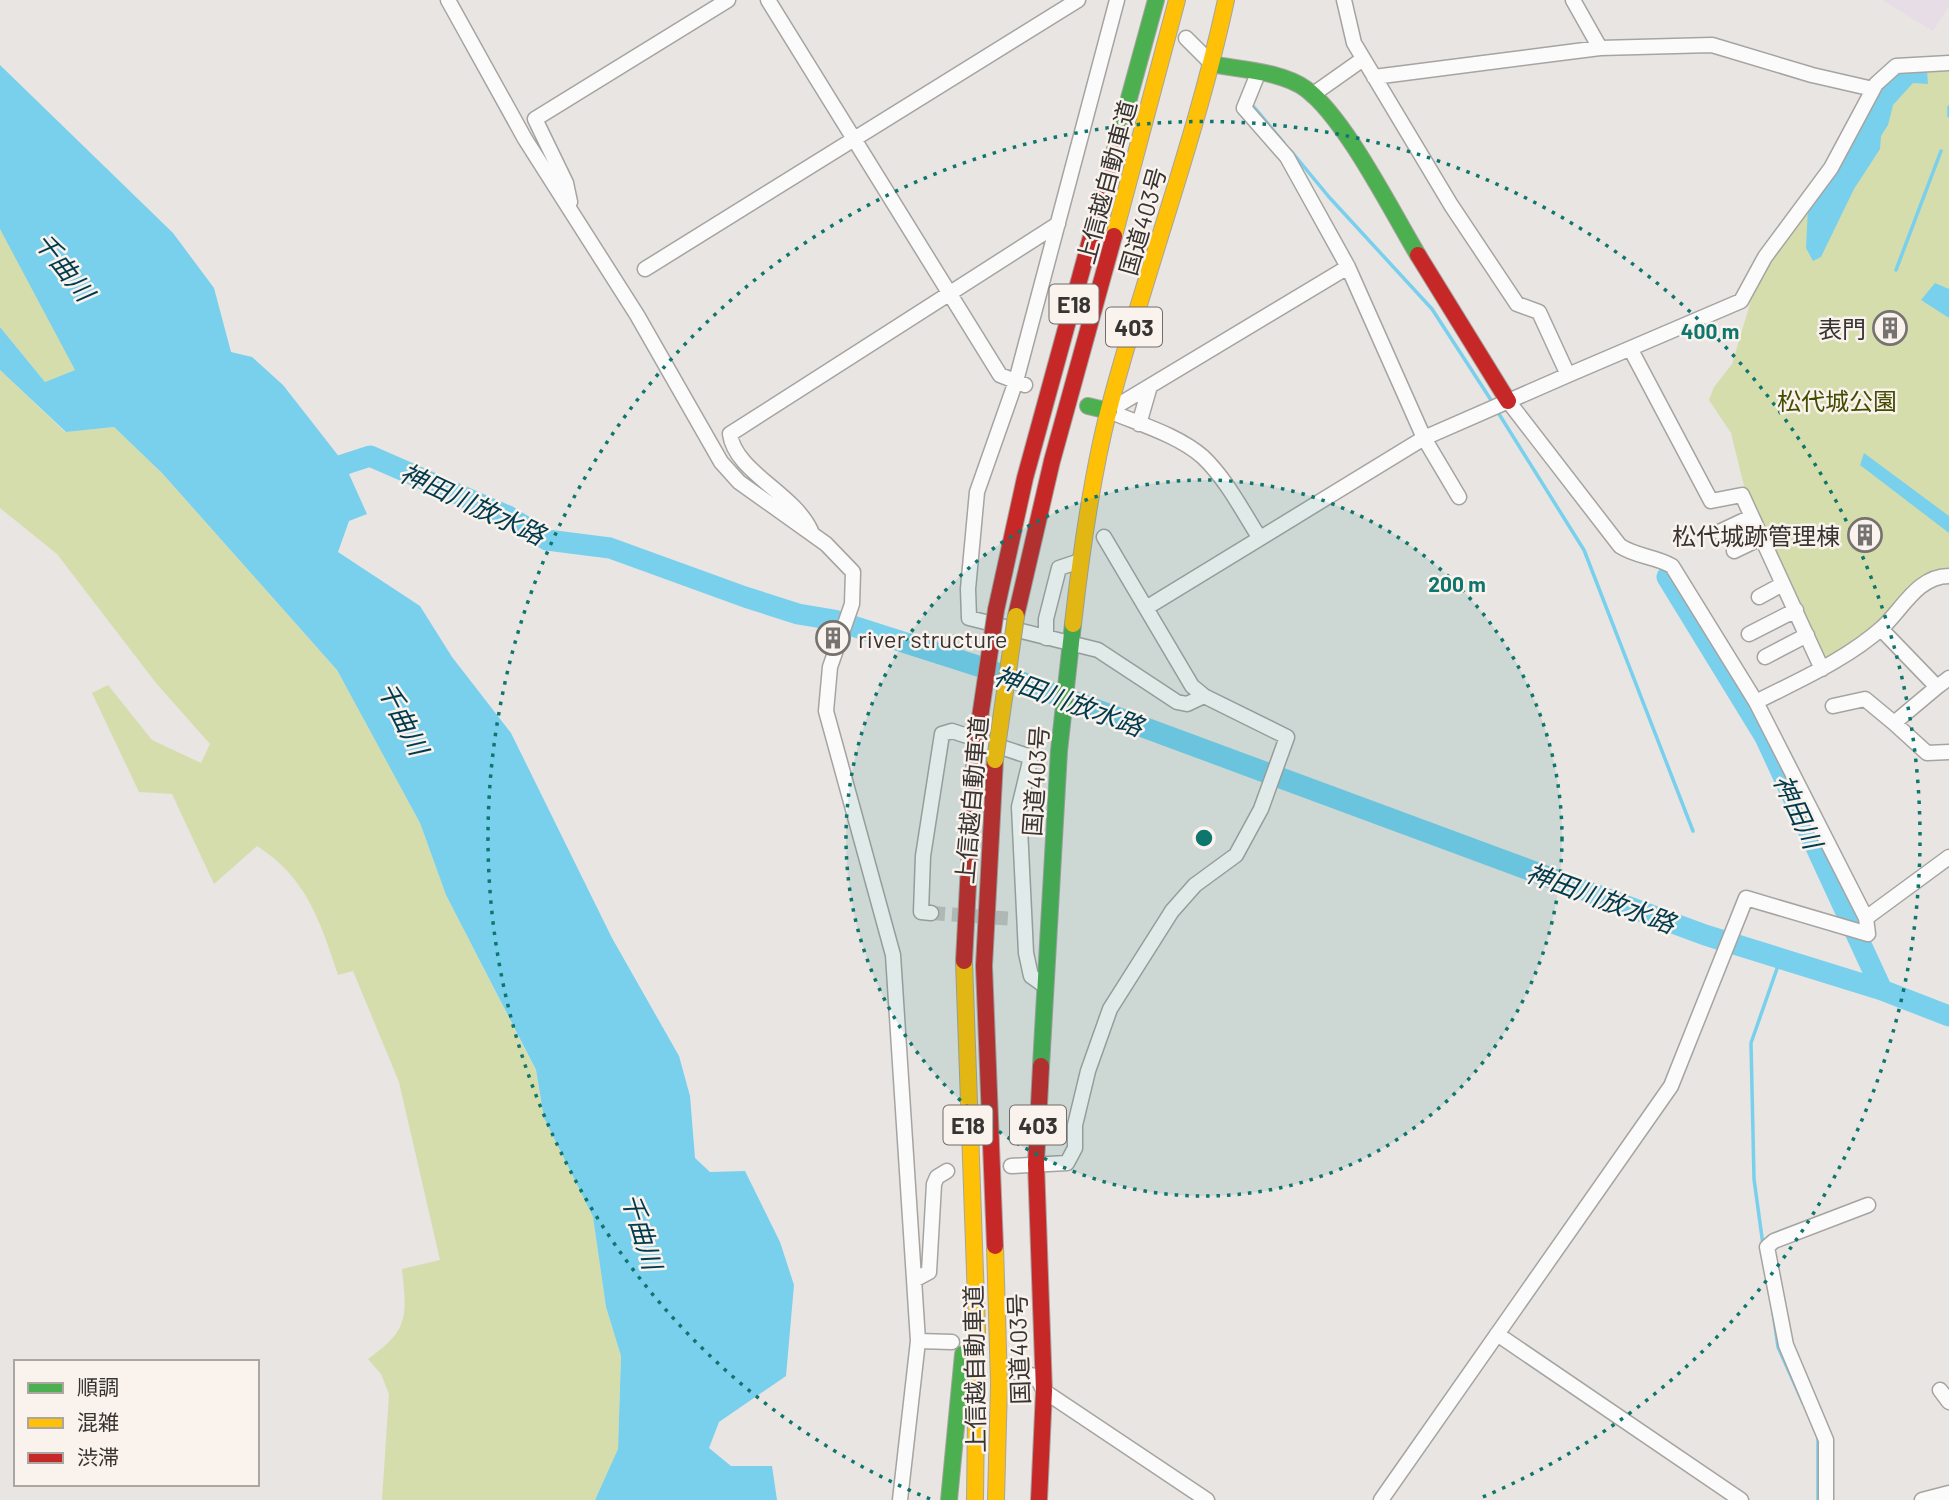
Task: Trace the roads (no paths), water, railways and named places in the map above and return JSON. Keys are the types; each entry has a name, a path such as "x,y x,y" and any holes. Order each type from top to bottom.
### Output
{"main road":[{"name":"上信越自動車道","path":"975,1500 977,1350 965,1042 965,895 975,751 996,610 1025,478 1156,0"},
{"name":"上信越自動車道","path":"996,1500 998,1349 984,965 985,888 995,760 1016,616 1046,482 1131,179 1177,0"},
{"name":"国道403号","path":"1039,1500 1044,1391 1036,1163 1059,751 1080,561 1109,411 1212,64 1226,0"},
{"path":"1212,64 1282,78 1305,88 1334,118 1508,401"},
{"path":"1088,406 1109,411"},
{"path":"949,1500 957,1440 964,1310 965,1042"}],"street":[{"path":"448,0 525,139 636,315 720,462 739,482 812,534 850,566 853,572 852,604 830,667 826,710 893,955 918,1341 900,1500"},
{"path":"573,213 566,183 535,119 728,0"},
{"path":"768,0 1000,375 1021,383"},
{"path":"645,269 1079,0"},
{"path":"1117,0 1058,225 1021,383 977,492 969,574 969,618 1046,638 1069,651 1098,650 1177,702 1187,704 1204,696"},
{"path":"1344,0 1354,43 1363,59 1451,205 1517,304 1539,312 1568,375"},
{"path":"1573,0 1600,48"},
{"path":"1186,38 1212,64"},
{"path":"1374,77 1600,48 1712,45 1812,75 1873,89"},
{"path":"1312,95 1363,59"},
{"path":"1146,608 1424,438 1741,301 1748,294 1765,257 1831,168 1873,89 1889,69 1896,66 1949,63"},
{"path":"1257,75 1244,108 1287,157 1348,267 1424,438 1459,497"},
{"path":"812,534 803,513 741,458 731,445 730,433 743,422 951,295 1058,225"},
{"path":"1109,411 1348,267"},
{"path":"1631,350 1711,501 1742,495 1822,669"},
{"path":"1139,424 1150,386"},
{"path":"1381,1500 1671,1086 1746,898 1868,934 1866,918 1756,702 1671,566 1662,560 1633,555 1620,547 1508,401"},
{"path":"1109,411 1201,455 1222,478 1259,537"},
{"path":"1719,532 1751,517"},
{"path":"1011,1166 1067,1163 1075,1148 1075,1125 1088,1071 1110,1009 1172,911 1195,885 1236,855 1261,808 1287,737 1204,696 1192,686 1104,537"},
{"path":"1734,551 1760,538"},
{"path":"1046,638 1046,619 1059,568 1080,561"},
{"path":"1756,702 1822,669 1881,629 1924,583 1938,576 1949,576"},
{"path":"1759,597 1783,584"},
{"path":"1749,635 1796,610"},
{"path":"1881,629 1937,687"},
{"path":"1765,657 1807,635"},
{"path":"1894,723 1949,678"},
{"path":"1833,706 1865,699 1927,753 1949,752"},
{"path":"931,913 921,912 923,856 942,734 952,731 1031,757 1018,807 1020,919 1031,976 1045,986"},
{"path":"1866,918 1949,857"},
{"path":"916,1279 929,1272 934,1184 937,1177 947,1171"},
{"path":"1826,1500 1826,1440 1786,1345 1767,1247 1774,1241 1868,1205"},
{"path":"1497,1334 1741,1500"},
{"path":"918,1341 952,1342"},
{"path":"1016,1372 1036,1376 1044,1391 1207,1500"},
{"path":"1922,1500 1949,1493"}],"water":[{"name":"千曲川","path":"0,65 173,233 214,288 231,352 252,357 283,385 344,463 367,514 349,521 338,552 420,606 452,657 511,733 612,938 679,1056 690,1096 695,1158 710,1172 745,1171 780,1242 794,1285 786,1376 719,1422 709,1448 731,1466 772,1466 777,1500 595,1500 618,1449 621,1356 606,1307 593,1217 544,1118 536,1070 446,895 420,823 337,670 162,473 114,427 66,432 0,370 0,327 45,382 75,370 0,229"},
{"path":"1927,70 1928,84 1913,83 1893,105 1888,125 1881,136 1880,149 1854,189 1821,257 1813,261 1806,248 1808,207 1877,89 1893,72"},
{"path":"1935,283 1949,289 1949,318 1921,300"},
{"path":"1864,453 1949,516 1949,533 1860,465"}],"waterway":[{"path":"1254,107 1284,143"},
{"path":"1949,107 1949,116"},
{"path":"1291,151 1329,197 1432,309 1491,400"},
{"path":"1896,270 1941,151"},
{"path":"1499,414 1584,550 1693,831"},
{"name":"神田川放水路","path":"318,473 370,456 508,516 547,540 610,548 745,597 798,614 834,620 981,667 1705,935 1882,990 1949,1016"},
{"name":"神田川","path":"1667,577 1765,737 1882,990"},
{"path":"1702,925 1705,935"},
{"path":"1763,1245 1754,1179 1751,1043 1780,960"},
{"path":"1773,1312 1778,1347 1803,1403"},
{"path":"1818,1436 1818,1500"}],"tunnel":[{"path":"931,913 1014,919"}],"place":[{"name":"表門","path":"1890,328"},
{"name":"松代城跡管理棟","path":"1865,535"},
{"name":"river structure","path":"833,638"}],"park label":[{"name":"松代城公園","path":"1837,400"}]}
